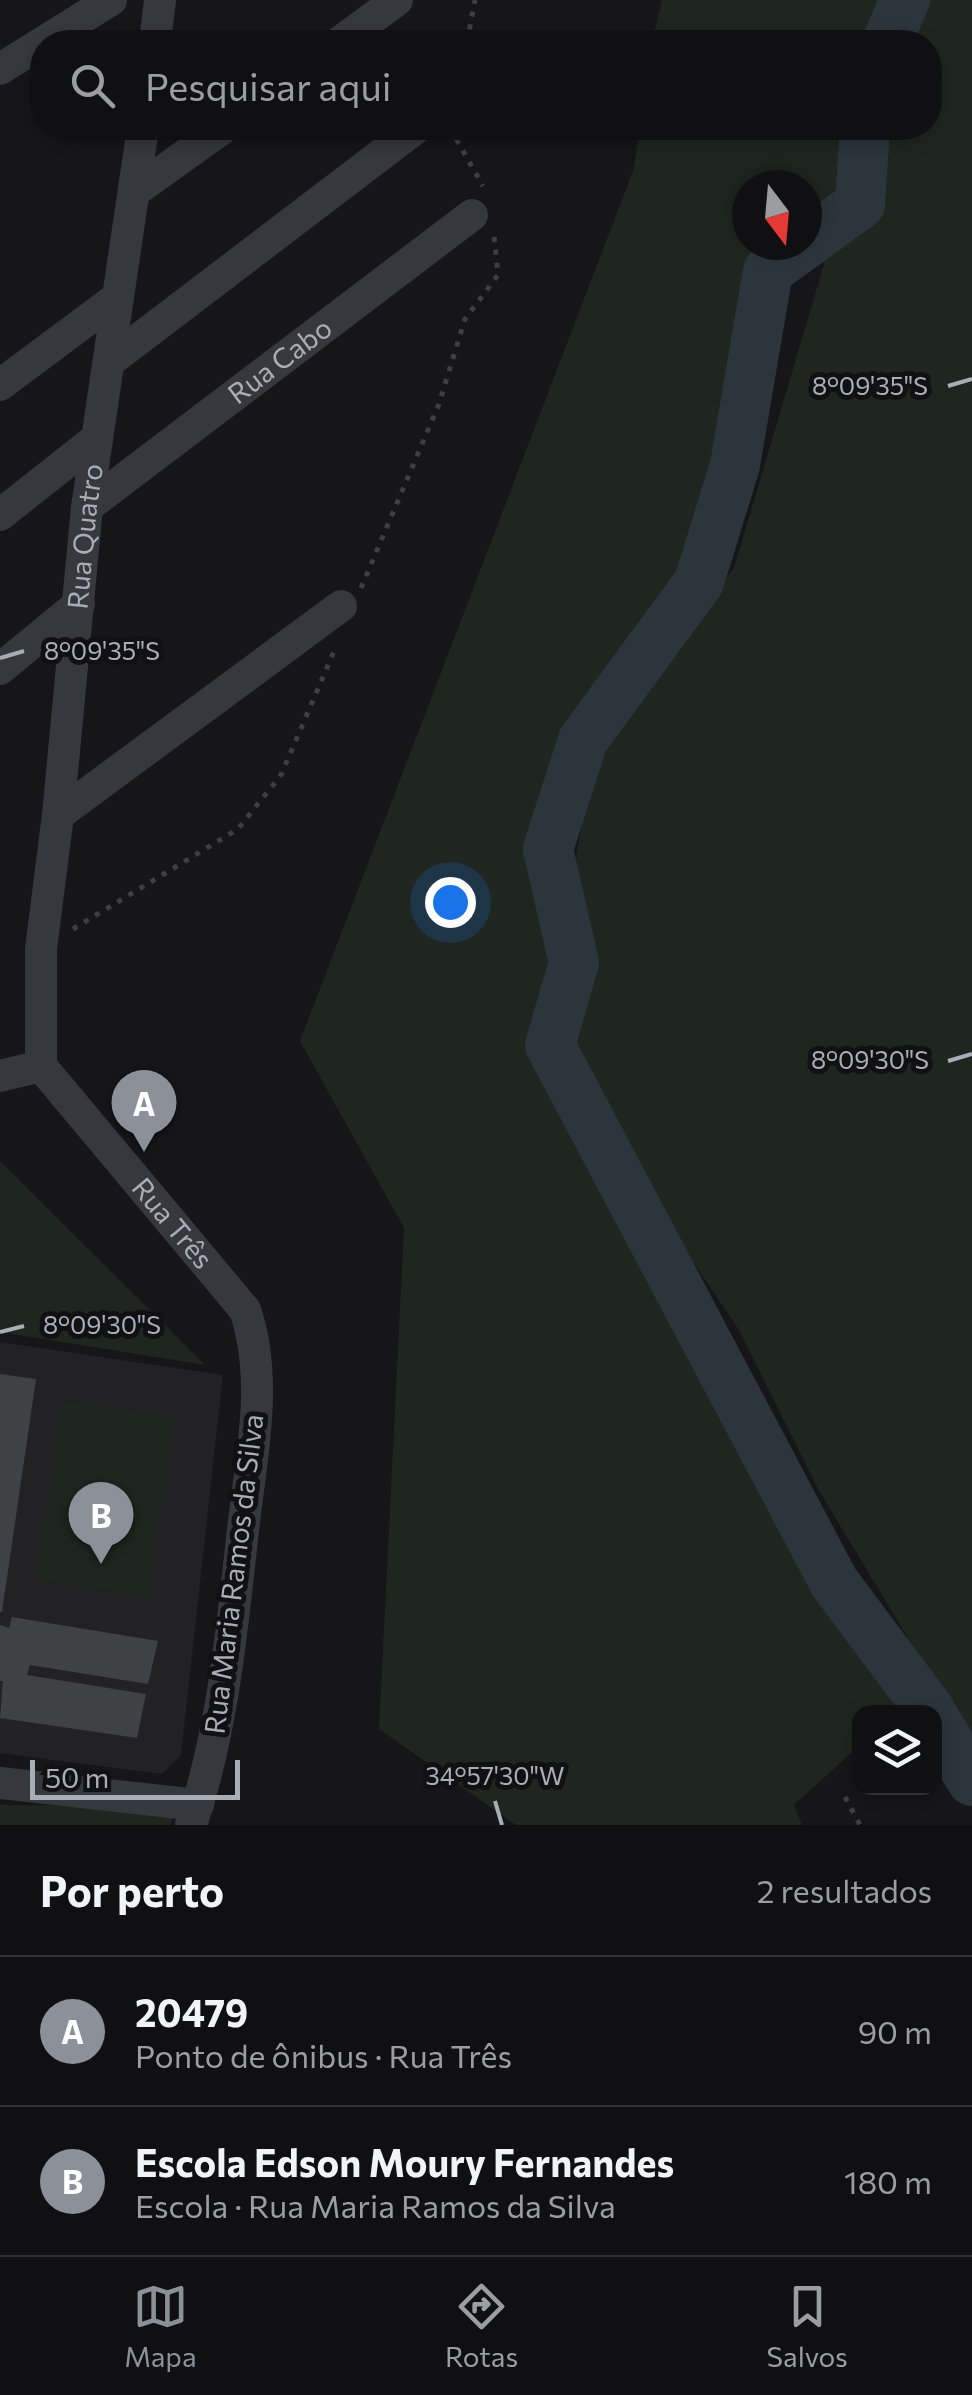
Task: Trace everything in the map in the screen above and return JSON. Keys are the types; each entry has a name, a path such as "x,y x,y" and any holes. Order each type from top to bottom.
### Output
{"street":[{"path":"62,30 111,0"},
{"path":"156,30 160,0"},
{"path":"356,30 397,0"},
{"path":"0,68 30,50"},
{"name":"Rua Quatro","path":"41,1066 40,948 58,814 86,507 141,140"},
{"path":"135,191 206,140"},
{"path":"110,360 400,140"},
{"name":"Rua Cabo","path":"86,507 472,215"},
{"path":"0,384 118,296"},
{"path":"0,515 96,439"},
{"path":"0,669 79,604"},
{"path":"58,814 340,606"},
{"path":"0,1076 41,1066"},
{"name":"Rua Três","path":"41,1066 245,1310 256,1342"},
{"name":"Rua Maria Ramos da Silva","path":"195,1815 230,1652 257,1407 256,1342"},
{"path":"0,1783 195,1815"}],"path":[{"path":"469,30 475,0"},
{"path":"845,1797 860,1825"}],"shaded area":[{"path":"662,0 905,0 892,30 655,30"},
{"path":"909,0 972,0 972,1744 818,1489 739,1330 562,1067 834,1582 918,1694 905,1705 852,1705 852,1752 794,1805 802,1825 516,1825 379,1729 404,1228 300,1041 633,171 638,140 864,140 861,202 885,167 889,140 942,140 942,30 905,30","holes":["732,170 822,170 822,232 857,208 828,251 734,568 596,741 576,857 596,980 555,1055 550,1045 574,963 548,849 583,740 699,582 735,465 768,271 783,260 732,260"]},
{"path":"0,1161 205,1365 0,1332"},
{"path":"0,1342 223,1375 181,1755 162,1774 0,1753"},
{"path":"64,1400 175,1417 147,1597 35,1580"},
{"path":"0,1805 174,1806 171,1825 0,1825"}],"building":[{"path":"0,1374 36,1379 2,1612 0,1612"},
{"path":"12,1617 158,1641 148,1684 30,1665 27,1675 146,1694 137,1738 0,1718 0,1625 9,1628"}],"waterway":[{"path":"892,30 905,0"},
{"path":"822,232 860,204 864,140"},
{"path":"783,260 768,271 735,465 699,582 583,740 548,849 574,963 550,1045 834,1582 926,1705"},
{"path":"942,1731 972,1781"}],"place":[{"name":"20479","path":"144,1152"},
{"name":"Escola Edson Moury Fernandes","path":"101,1564"}]}
